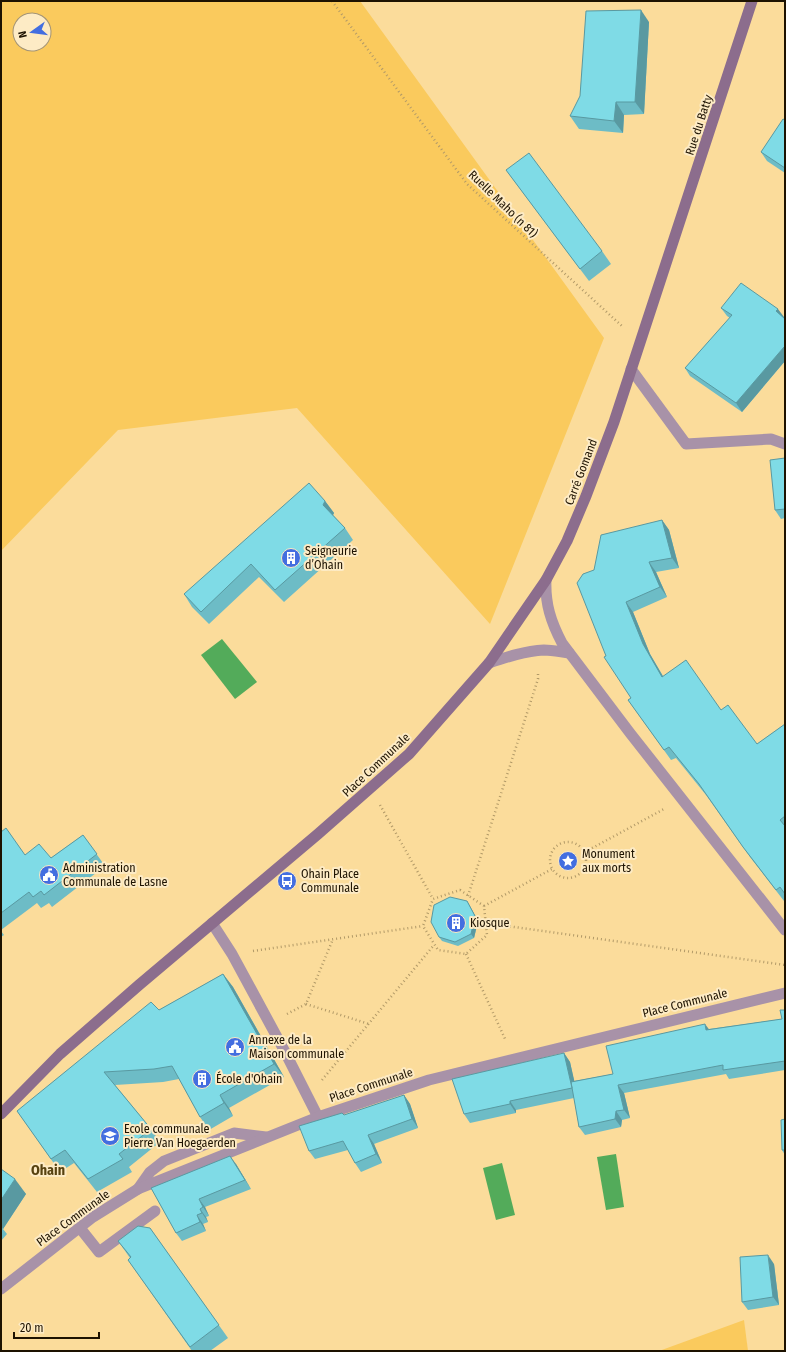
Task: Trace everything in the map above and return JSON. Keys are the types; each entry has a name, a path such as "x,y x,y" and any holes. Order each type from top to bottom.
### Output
{"main road":[{"name":"Rue du Batty","path":"668,256 752,1"},
{"name":"Carré Gomand","path":"546,580 567,541 614,422 668,256"},
{"name":"Place Communale","path":"1,1114 60,1054 318,834 409,754 489,663 546,580"}],"street":[{"path":"631,370 686,444 772,439 785,444"},
{"path":"546,580 545,594 553,626 569,653 785,930"},
{"path":"489,663 513,655 545,650 569,653"},
{"path":"212,923 232,954 318,1116"},
{"name":"Place Communale","path":"1,1289 104,1210 138,1189 318,1116 429,1080 785,993"},
{"path":"138,1189 150,1172 164,1161 234,1133 266,1137"},
{"path":"80,1228 99,1252 155,1212"}],"path":[{"name":"Ruelle Maho (n 81)","path":"332,1 467,184 610,316 641,341"},
{"path":"468,896 538,679 538,651"},
{"path":"370,788 433,899 423,926"},
{"path":"585,852 682,799"},
{"path":"571,842 581,847 585,852 587,858 586,864 580,875 568,879 561,878 552,869 550,858 555,847 559,844 571,842"},
{"path":"484,906 552,869"},
{"path":"433,899 460,890 484,906"},
{"path":"466,954 487,934 484,906"},
{"path":"486,923 785,965"},
{"path":"232,954 423,926"},
{"path":"423,926 438,950 466,954"},
{"path":"270,1024 306,1004 333,939"},
{"path":"308,1096 434,945"},
{"path":"466,954 514,1059"},
{"path":"306,1004 369,1024"}],"shaded area":[{"path":"1,1 360,1 604,338 490,624 297,408 118,430 1,551"},
{"path":"222,639 257,682 235,699 201,655"},
{"path":"616,1154 624,1207 606,1210 597,1157"},
{"path":"502,1163 515,1215 496,1220 483,1168"},
{"path":"744,1320 748,1351 659,1351"}],"building":[{"path":"641,10 635,102 616,102 614,121 570,116 580,96 586,11"},
{"path":"783,119 785,120 785,168 761,152"},
{"path":"529,153 602,251 580,269 506,170"},
{"path":"741,283 778,309 776,311 785,319 785,348 784,347 736,403 685,368 732,315 721,308"},
{"path":"785,458 785,509 775,510 770,460"},
{"name":"Seigneurie d’Ohain","path":"309,483 325,501 323,505 345,528 275,590 251,564 201,612 184,594"},
{"path":"662,520 672,558 649,562 660,587 626,602 643,644 662,677 686,660 721,710 728,705 757,744 785,724 785,816 780,820 785,826 785,894 780,887 776,890 743,847 699,784 669,747 664,750 628,700 631,698 604,657 606,656 577,583 583,574 594,570 601,535"},
{"name":"Administration Communale de Lasne","path":"6,828 25,855 39,844 51,858 83,835 97,854 44,895 41,891 33,897 29,892 1,913 1,832"},
{"name":"Kiosque","path":"450,897 467,901 475,916 471,934 455,942 439,937 431,922 434,905"},
{"path":"223,974 274,1064 220,1095 224,1103 200,1117 172,1066 154,1069 104,1072 151,1129 119,1154 123,1159 88,1179 65,1150 51,1159 17,1111 151,1002 159,1010"},
{"path":"780,1010 785,1010 785,1061 723,1070 723,1065 618,1085 624,1110 616,1111 615,1119 579,1127 571,1082 613,1074 606,1046 705,1024 706,1030 782,1019"},
{"path":"564,1053 572,1088 510,1101 510,1104 464,1114 452,1079"},
{"path":"404,1095 412,1119 368,1135 376,1154 355,1163 343,1141 309,1151 299,1126 342,1113 344,1115"},
{"path":"785,1119 785,1150 782,1150 781,1120"},
{"path":"230,1156 245,1180 199,1199 203,1207 200,1209 202,1213 197,1215 200,1222 176,1233 151,1188"},
{"path":"1,1169 15,1179 1,1200"},
{"path":"138,1226 150,1228 219,1325 190,1347 128,1260 131,1257 118,1241"},
{"path":"768,1255 773,1297 742,1302 740,1257"}],"place":[{"name":"Seigneurie d’Ohain","path":"291,558"},
{"name":"Monument aux morts","path":"568,861"},
{"name":"Administration Communale de Lasne","path":"49,875"},
{"name":"Ohain Place Communale","path":"287,881"},
{"name":"Kiosque","path":"456,923"},
{"name":"Annexe de la Maison communale","path":"235,1047"},
{"name":"École d'Ohain","path":"202,1079"},
{"name":"Ecole communale Pierre Van Hoegaerden","path":"110,1136"}],"district":[{"name":"Ohain","path":"48,1170"}]}
